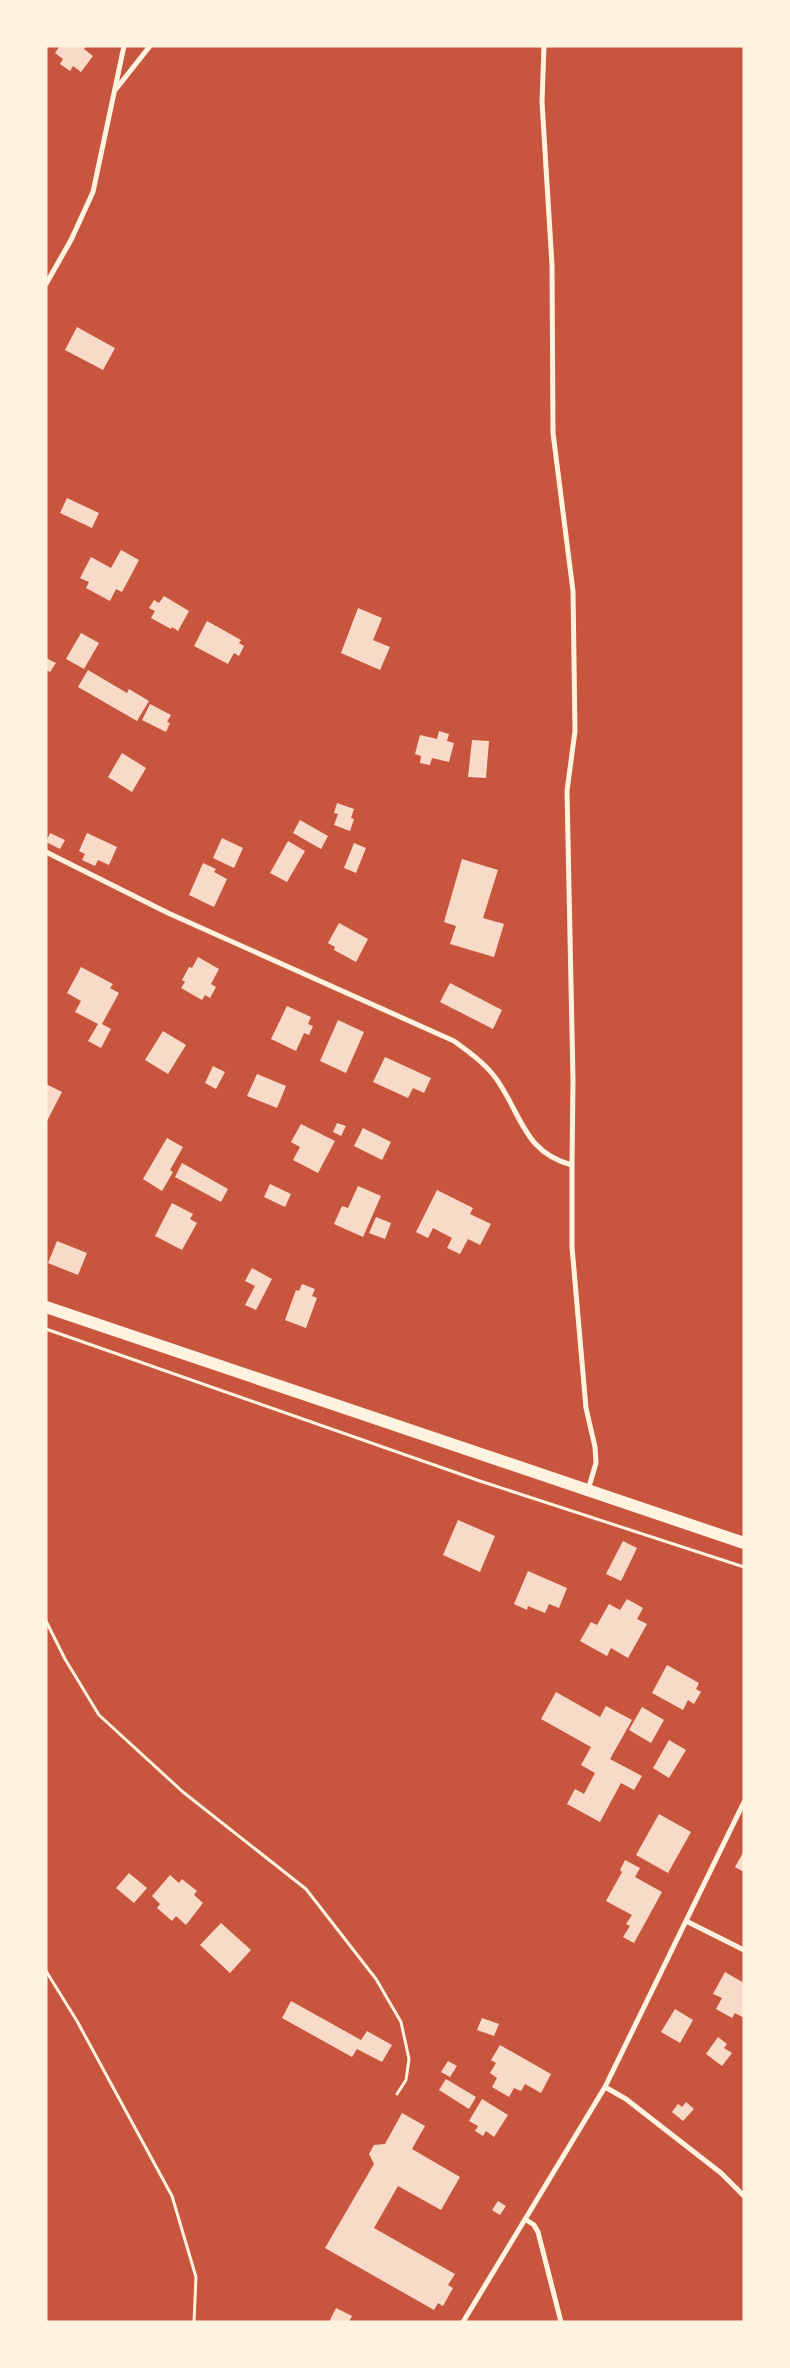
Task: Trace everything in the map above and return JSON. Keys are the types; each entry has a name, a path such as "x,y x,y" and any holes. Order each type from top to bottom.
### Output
{"main road":[{"path":"46,1307 744,1543"}],"street":[{"path":"46,284 71,240 93,192 124,46"},
{"path":"114,91 150,46"},
{"path":"544,46 542,102 552,265 553,433 573,600 576,731 567,791 573,1080 573,1257 586,1408 595,1447 596,1463 587,1491"},
{"path":"46,852 168,913 454,1041 478,1058 501,1084 528,1136 544,1153 557,1161 572,1165"},
{"path":"463,2322 605,2087 744,1802"},
{"path":"686,1921 744,1950"},
{"path":"605,2087 626,2099 721,2173 744,2196"},
{"path":"525,2219 534,2225 538,2232 560,2322"}],"path":[{"path":"46,1329 480,1481 744,1568"},
{"path":"46,1621 65,1659 99,1715 183,1792 306,1889 376,1979 401,2022 409,2059 406,2080 397,2094"},
{"path":"46,1971 77,2021 172,2196 196,2277 194,2322"}],"building":[{"path":"60,46 86,46 84,49 93,56 81,72 73,66 70,71 60,64 63,59 55,53"},
{"path":"77,327 115,348 103,370 65,350"},
{"path":"67,498 99,513 92,528 60,513"},
{"path":"121,550 139,560 122,592 116,589 110,601 86,588 89,582 80,578 91,557 111,568"},
{"path":"164,596 189,611 178,631 151,618 155,611 149,608 154,600 159,603"},
{"path":"358,608 382,618 373,640 390,647 380,670 341,653"},
{"path":"207,621 241,640 239,643 244,646 239,656 234,653 228,664 194,646"},
{"path":"81,633 99,643 84,669 66,659"},
{"path":"46,658 56,663 50,672 46,670"},
{"path":"88,670 127,693 129,689 149,701 137,721 78,687"},
{"path":"150,704 171,715 167,722 170,723 166,732 142,720"},
{"path":"439,731 449,734 447,741 454,743 449,762 432,758 430,765 420,763 421,756 415,754 420,735 437,739"},
{"path":"472,740 489,741 486,778 468,777"},
{"path":"122,753 146,768 132,792 108,777"},
{"path":"337,803 354,809 351,818 354,819 350,831 334,825 338,814 334,813"},
{"path":"300,820 328,836 321,849 293,833"},
{"path":"50,833 65,840 60,849 46,842"},
{"path":"87,833 117,847 109,865 98,860 95,866 82,860 85,854 79,851"},
{"path":"222,838 243,848 234,868 213,858"},
{"path":"288,841 305,851 287,882 270,873"},
{"path":"354,843 366,848 356,873 344,868"},
{"path":"462,859 498,870 483,918 504,924 494,957 450,944 456,926 444,922"},
{"path":"203,863 216,869 214,872 227,879 214,907 189,895"},
{"path":"339,923 368,939 356,962 334,950 335,947 328,943"},
{"path":"198,957 219,969 211,984 216,987 210,998 205,995 202,1000 181,988 185,982 182,980 189,967 192,968"},
{"path":"81,967 113,984 110,988 119,993 102,1024 111,1029 101,1048 88,1041 98,1024 75,1012 81,1001 67,993"},
{"path":"450,983 502,1010 493,1029 440,1002"},
{"path":"287,1006 311,1017 308,1024 313,1026 309,1035 304,1033 296,1051 271,1039"},
{"path":"338,1020 364,1032 346,1073 320,1061"},
{"path":"163,1031 186,1045 168,1074 145,1060"},
{"path":"385,1057 431,1078 424,1093 413,1088 408,1098 373,1082"},
{"path":"213,1066 225,1072 216,1089 205,1083"},
{"path":"257,1074 286,1086 277,1108 247,1096"},
{"path":"46,1084 62,1092 46,1123"},
{"path":"337,1123 346,1126 341,1136 333,1132"},
{"path":"301,1124 335,1141 318,1173 293,1160 300,1147 291,1142"},
{"path":"363,1128 391,1142 382,1160 354,1146"},
{"path":"167,1138 183,1147 170,1170 173,1172 162,1191 143,1179"},
{"path":"182,1163 228,1189 221,1202 175,1177"},
{"path":"270,1184 291,1194 285,1207 264,1197"},
{"path":"358,1186 381,1196 363,1237 334,1224 342,1206 348,1208"},
{"path":"437,1190 473,1208 470,1214 491,1224 480,1245 468,1239 460,1254 447,1248 452,1238 433,1228 428,1238 416,1232"},
{"path":"172,1203 193,1214 190,1219 197,1223 182,1250 155,1236"},
{"path":"376,1217 391,1223 385,1239 369,1233"},
{"path":"57,1241 87,1253 78,1275 48,1263"},
{"path":"252,1268 272,1279 256,1310 245,1305 255,1286 245,1281"},
{"path":"302,1284 315,1289 312,1296 317,1298 306,1328 285,1320 296,1290 299,1291"},
{"path":"458,1520 495,1536 480,1572 443,1555"},
{"path":"623,1541 637,1548 621,1581 606,1574"},
{"path":"528,1571 567,1588 559,1608 549,1604 545,1613 528,1606 527,1610 514,1604"},
{"path":"627,1599 643,1608 637,1619 647,1624 628,1658 611,1648 607,1656 580,1641 591,1622 597,1625 609,1604 620,1610"},
{"path":"667,1665 699,1683 696,1689 701,1692 694,1704 688,1700 683,1710 652,1693"},
{"path":"556,1692 600,1717 606,1706 632,1720 610,1759 642,1776 634,1790 621,1783 600,1822 567,1804 575,1789 584,1794 595,1773 581,1765 591,1747 541,1719"},
{"path":"642,1707 664,1720 651,1743 629,1730"},
{"path":"669,1740 686,1750 669,1778 653,1768"},
{"path":"659,1814 691,1832 668,1873 636,1855"},
{"path":"744,1851 744,1872 735,1867"},
{"path":"625,1860 640,1868 635,1877 662,1892 634,1943 623,1937 630,1926 626,1924 632,1915 606,1901 622,1872 620,1870"},
{"path":"129,1873 147,1888 134,1903 116,1888"},
{"path":"170,1875 179,1883 182,1879 197,1891 194,1895 203,1903 186,1925 176,1916 172,1921 157,1908 160,1904 152,1896"},
{"path":"221,1923 251,1950 230,1973 200,1945"},
{"path":"725,1972 744,1983 744,2018 735,2013 732,2018 716,2009 722,1998 713,1994"},
{"path":"291,2001 361,2040 367,2031 392,2045 382,2062 357,2049 352,2057 282,2018"},
{"path":"675,2009 693,2020 680,2043 661,2032"},
{"path":"482,2018 499,2024 494,2036 477,2030"},
{"path":"718,2037 727,2044 724,2048 732,2053 722,2066 706,2054"},
{"path":"500,2045 551,2074 541,2093 525,2084 521,2091 514,2088 509,2097 492,2087 497,2078 490,2073 496,2063 491,2060"},
{"path":"448,2061 457,2066 450,2077 441,2072"},
{"path":"446,2079 476,2097 469,2109 439,2090"},
{"path":"482,2099 508,2115 494,2137 486,2131 483,2136 475,2131 478,2126 469,2121"},
{"path":"686,2102 694,2109 683,2121 672,2112 678,2104 682,2107"},
{"path":"402,2113 425,2126 412,2149 460,2177 441,2210 398,2186 374,2228 455,2274 448,2285 453,2288 443,2306 438,2303 434,2310 325,2248 374,2164 369,2154 374,2145 385,2144"},
{"path":"498,2201 506,2206 500,2215 492,2210"},
{"path":"336,2308 352,2316 349,2322 329,2322"}]}
